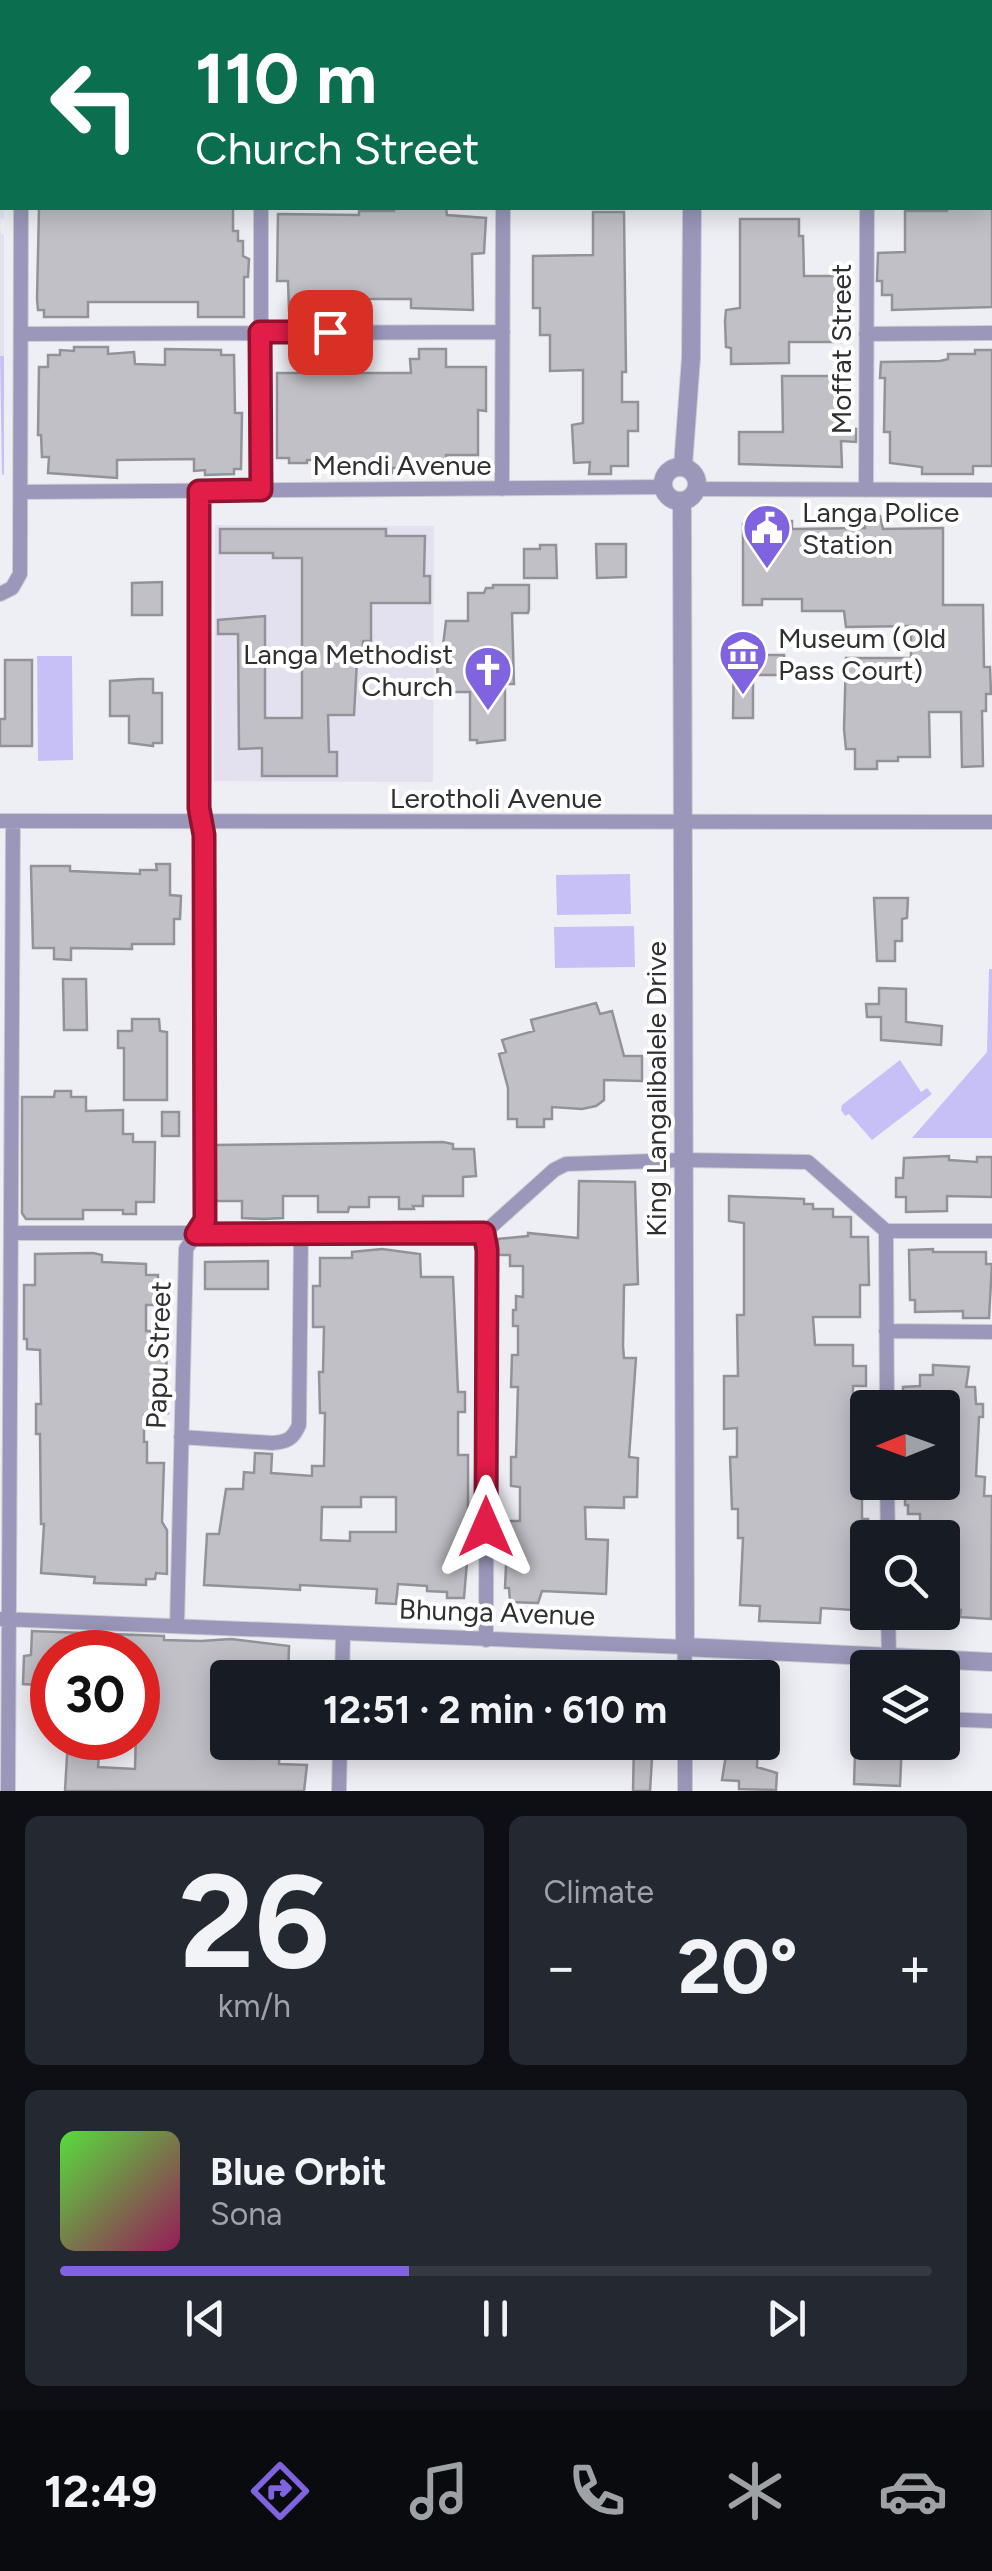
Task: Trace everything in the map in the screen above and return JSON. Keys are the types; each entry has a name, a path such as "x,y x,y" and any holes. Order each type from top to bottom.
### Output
{"street":[{"path":"0,594 12,588 20,574 21,210"},
{"path":"261,210 261,490"},
{"path":"502,489 503,210"},
{"path":"682,466 691,358 692,210"},
{"name":"Moffat Street","path":"866,490 867,210"},
{"path":"21,334 502,332"},
{"path":"866,334 992,333"},
{"path":"682,466 668,472 663,487 672,499 690,495 866,490 992,490"},
{"path":"682,466 695,474 690,495"},
{"name":"Mendi Avenue","path":"21,492 663,487"},
{"name":"Papu Street","path":"177,1626 186,1249 205,1220 199,491"},
{"name":"King Langalibalele Drive","path":"685,1660 684,822 690,495"},
{"path":"6,821 11,1233 4,1620 8,1791"},
{"name":"Lerotholi Avenue","path":"6,821 992,822"},
{"path":"11,1233 484,1233 554,1170 566,1164 683,1160 808,1162 886,1231 992,1231"},
{"path":"886,1231 887,1390"},
{"path":"484,1233 486,1640"},
{"path":"181,1437 272,1444 286,1442 295,1435 299,1425 300,1235"},
{"path":"886,1331 992,1332"},
{"name":"Bhunga Avenue","path":"4,1620 850,1655"},
{"path":"342,1660 343,1634"},
{"name":"Bhunga Avenue","path":"960,1660 992,1662"},
{"path":"960,1720 992,1721"},
{"path":"339,1791 340,1760"},
{"path":"685,1760 685,1791"}],"shaded area":[{"path":"0,226 4,234 4,356 0,356"},
{"path":"0,356 4,356 2,475"},
{"path":"215,525 434,526 433,782 214,781"},
{"path":"37,656 72,656 73,760 38,761"},
{"path":"630,874 631,914 557,915 556,875"},
{"path":"634,926 635,967 555,968 554,927"},
{"path":"989,969 992,1138 912,1138 987,1052"},
{"path":"900,1060 921,1092 927,1088 932,1094 872,1140 849,1114 845,1116 842,1105"}],"building":[{"path":"39,210 233,210 233,231 238,231 243,256 249,259 248,277 244,277 244,317 198,317 198,302 88,302 88,317 44,317 44,310 38,310"},
{"path":"446,210 447,215 486,218 484,253 472,254 473,310 411,308 411,299 359,299 359,305 341,305 341,293 305,293 305,310 289,310 288,281 277,281 278,214 359,215 359,211"},
{"path":"992,210 992,307 892,310 892,295 882,295 882,281 877,281 878,253 905,252 905,211"},
{"path":"593,212 624,212 626,372 622,372 622,402 638,402 638,431 628,431 628,466 611,466 611,474 589,474 590,462 574,463 572,425 583,423 583,370 550,371 550,335 540,335 540,308 533,308 533,256 593,255"},
{"path":"740,219 799,219 804,276 840,276 840,342 789,342 789,363 731,364 725,321 726,310 740,308"},
{"path":"74,347 108,347 108,354 134,352 135,364 165,365 165,349 221,350 221,355 234,355 235,413 242,413 241,469 234,469 234,474 205,475 205,470 194,471 194,459 117,460 117,478 48,473 49,457 42,457 38,435 39,367 48,367 48,355 60,355 60,350 74,351"},
{"path":"419,349 446,349 446,367 486,367 486,411 478,410 478,455 446,455 446,460 429,460 429,467 392,468 392,473 368,471 368,475 342,471 341,460 289,463 289,458 277,458 277,373 307,373 307,367 324,366 324,373 411,373 410,359 419,359"},
{"path":"975,350 992,350 992,466 973,466 973,474 922,474 922,467 890,463 890,432 884,432 885,378 880,378 881,362 940,361 948,359 948,354 975,354"},
{"path":"782,376 848,376 846,428 856,429 856,442 841,441 842,467 739,464 739,432 783,432"},
{"path":"865,516 880,516 883,529 943,528 943,605 983,605 984,667 990,667 991,694 986,694 986,711 982,711 983,766 962,767 961,712 929,712 930,757 898,757 898,761 877,761 877,769 855,769 855,749 846,749 844,729 846,658 911,658 911,626 846,627 844,611 802,611 802,599 762,599 762,605 743,605 743,524 792,521 792,529 865,528"},
{"path":"220,529 386,529 386,536 425,536 424,576 430,576 430,603 371,603 371,641 363,641 363,661 357,661 354,715 328,715 329,752 337,752 337,776 262,776 262,748 239,749 238,634 218,634 218,620 265,616 265,718 302,718 302,558 273,558 273,553 220,553"},
{"path":"596,544 626,544 626,577 597,578"},
{"path":"540,545 556,545 557,578 524,578 524,549 540,549"},
{"path":"162,582 162,615 132,615 132,583"},
{"path":"493,585 529,585 529,609 528,613 512,613 514,684 505,684 505,740 477,743 470,740 470,692 438,692 437,654 442,654 446,621 468,621 468,593 484,593"},
{"name":"Museum (Old Pass Court)","path":"734,655 784,655 784,675 753,675 753,718 733,718"},
{"path":"5,660 32,660 32,746 0,746 0,719 5,719"},
{"path":"153,679 153,693 162,693 162,743 129,743 129,716 110,716 110,681"},
{"path":"156,864 170,864 170,895 181,896 180,919 174,919 174,944 132,944 132,949 71,948 71,960 54,959 54,948 33,948 31,866 140,874 140,870 157,870"},
{"path":"874,898 908,898 907,918 902,919 902,941 895,941 895,961 877,961"},
{"path":"63,979 86,979 87,1030 64,1030"},
{"path":"879,988 906,989 906,1022 942,1026 941,1045 881,1040 881,1017 867,1017 866,1004 879,1004"},
{"path":"596,1003 600,1014 612,1011 624,1056 642,1056 642,1081 604,1080 604,1100 596,1106 552,1107 552,1119 544,1119 544,1127 517,1127 517,1119 508,1119 508,1088 499,1054 506,1052 502,1040 534,1031 531,1020"},
{"path":"132,1019 159,1019 160,1031 167,1032 167,1100 124,1100 124,1048 118,1048 118,1031 132,1031"},
{"path":"55,1091 71,1091 71,1097 86,1097 86,1111 123,1110 123,1134 133,1134 133,1142 155,1142 154,1202 136,1202 136,1214 123,1214 123,1210 83,1210 83,1219 26,1219 22,1213 22,1097 54,1097"},
{"path":"162,1112 179,1112 179,1136 162,1136"},
{"path":"453,1144 453,1149 474,1149 476,1176 463,1177 463,1196 423,1196 423,1206 413,1206 414,1209 399,1209 399,1197 369,1197 369,1207 318,1212 318,1196 283,1196 283,1218 263,1219 242,1218 242,1201 216,1201 215,1145"},
{"path":"949,1156 949,1160 977,1162 977,1157 992,1157 992,1197 947,1196 947,1211 906,1212 906,1197 896,1197 896,1178 903,1178 904,1158"},
{"path":"579,1181 635,1182 638,1284 624,1285 623,1346 624,1358 636,1358 629,1457 638,1458 637,1497 624,1497 624,1508 585,1507 586,1539 608,1540 606,1594 542,1591 538,1603 510,1602 509,1588 505,1588 508,1521 520,1521 520,1487 511,1486 518,1387 511,1387 512,1355 518,1355 518,1326 513,1326 513,1310 516,1296 523,1297 523,1266 510,1266 510,1255 498,1255 498,1239 528,1233 578,1238"},
{"path":"729,1196 804,1199 804,1204 813,1204 813,1209 833,1209 833,1217 851,1217 851,1237 868,1237 869,1285 860,1285 860,1317 813,1317 815,1345 853,1345 853,1366 866,1366 866,1386 853,1386 850,1390 850,1500 862,1500 862,1519 868,1520 850,1520 850,1610 821,1608 820,1623 759,1621 760,1606 740,1605 743,1538 738,1538 738,1509 732,1509 730,1457 737,1457 737,1428 724,1429 724,1376 738,1376 737,1315 744,1315 744,1223 729,1221"},
{"path":"382,1249 420,1254 421,1277 453,1277 458,1392 465,1392 465,1412 458,1412 458,1455 468,1455 471,1513 464,1598 447,1598 447,1592 427,1591 427,1586 398,1584 396,1604 376,1603 377,1589 204,1585 207,1534 219,1534 226,1489 243,1489 244,1472 254,1473 255,1453 272,1454 271,1473 312,1476 312,1466 324,1466 325,1413 320,1413 319,1372 323,1372 324,1327 313,1327 313,1286 320,1286 320,1258 352,1258 352,1252","holes":["361,1497 396,1497 396,1532 350,1532 350,1541 321,1540 322,1507 361,1507"]},
{"path":"909,1250 986,1252 986,1264 992,1264 989,1318 963,1318 963,1311 915,1312 915,1300 910,1300"},
{"path":"35,1254 102,1255 102,1262 146,1264 146,1275 158,1275 157,1305 146,1305 146,1331 151,1331 150,1346 166,1346 168,1413 144,1415 144,1442 147,1463 164,1463 162,1522 167,1530 167,1574 156,1573 155,1579 146,1579 146,1585 94,1583 95,1577 41,1573 44,1524 40,1434 36,1434 36,1404 41,1404 40,1350 27,1349 24,1339 24,1285 35,1285"},
{"path":"268,1261 268,1289 205,1289 205,1262"},
{"path":"933,1365 969,1367 966,1387 975,1387 976,1404 983,1404 976,1476 985,1477 984,1496 992,1496 991,1619 960,1617 960,1520 920,1520 920,1514 908,1514 905,1505 905,1500 960,1500 960,1390 903,1390 920,1386 920,1375 933,1375"},
{"path":"160,1636 164,1640 231,1639 289,1646 289,1660 210,1660 210,1760 279,1760 279,1764 307,1765 304,1791 65,1791 67,1760 99,1760 98,1767 135,1769 135,1760 160,1760"},
{"path":"30,1655 30,1684 23,1684 24,1656"},
{"path":"634,1760 652,1760 650,1791 633,1791"},
{"path":"725,1760 757,1760 757,1767 777,1773 776,1790 739,1789 739,1781 722,1780"},
{"path":"855,1760 901,1760 900,1786 854,1784"}],"place":[{"name":"Langa Police Station","path":"767,570"},
{"name":"Museum (Old Pass Court)","path":"743,696"},
{"name":"Langa Methodist Church","path":"488,712"}],"route":[{"path":"330,332 260,332 261,490 199,491 205,1220 196,1234 484,1233 486,1527"}]}
